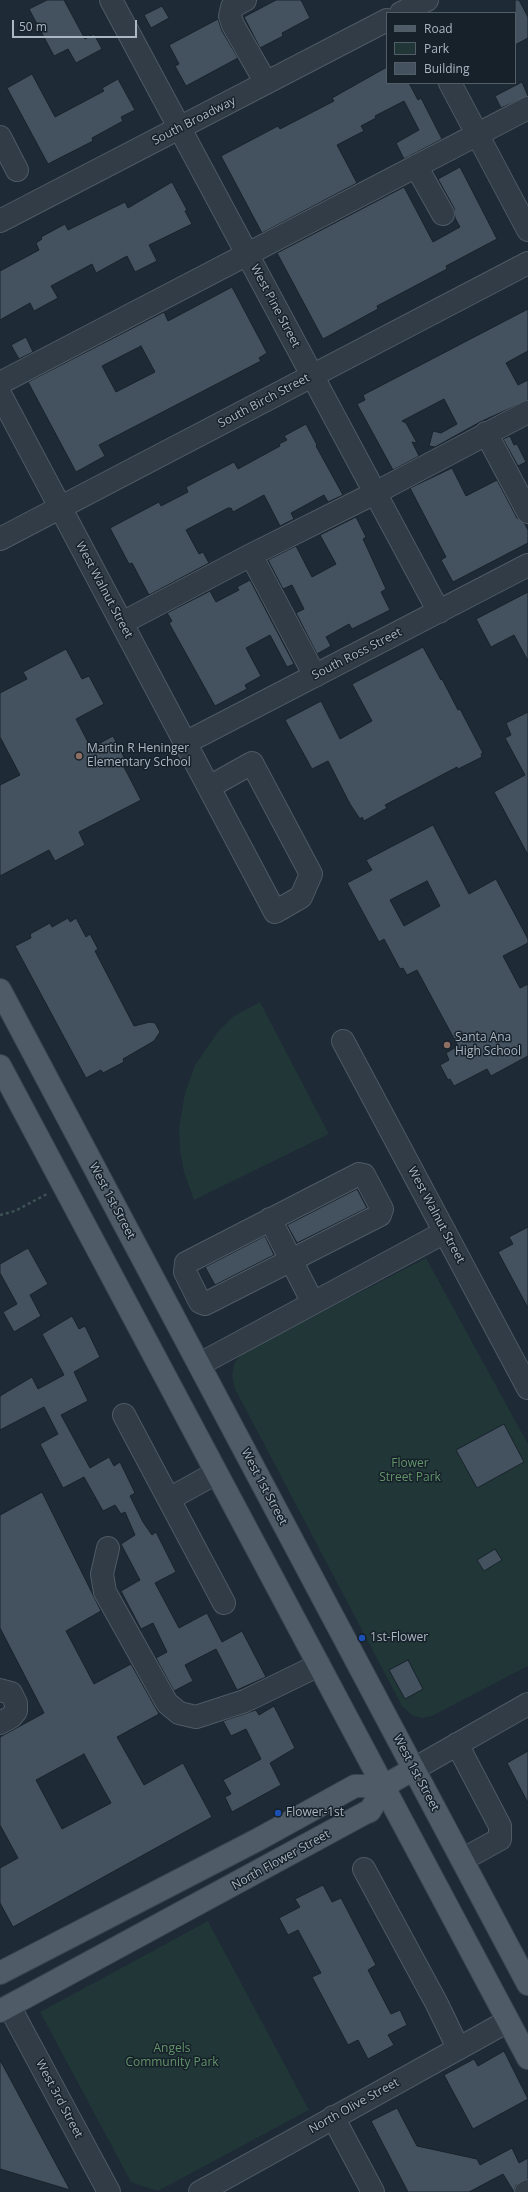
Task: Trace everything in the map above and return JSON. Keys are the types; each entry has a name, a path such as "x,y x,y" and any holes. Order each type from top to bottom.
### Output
{"main road":[{"name":"West 1st Street","path":"0,990 528,1984"},
{"path":"0,1066 384,1786 518,2022 528,2058"},
{"path":"0,1973 259,1839 355,1786 384,1786 414,1769"},
{"name":"North Flower Street","path":"5,2009 370,1811 384,1786"}],"street":[{"name":"West Pine Street","path":"111,0 439,612"},
{"path":"245,0 232,7 230,16 233,25 266,83"},
{"name":"South Broadway","path":"0,221 386,21"},
{"path":"451,84 528,230"},
{"path":"0,383 528,108"},
{"path":"0,137 17,170"},
{"path":"416,166 443,214"},
{"name":"South Birch Street","path":"0,539 528,263"},
{"name":"West Walnut Street","path":"0,394 275,912 301,897 311,874 252,763 209,787"},
{"path":"122,623 251,555 375,493 528,412"},
{"path":"486,433 528,512"},
{"path":"251,555 315,676"},
{"name":"South Ross Street","path":"185,743 528,565"},
{"name":"West Walnut Street","path":"343,1041 528,1388"},
{"path":"360,1174 364,1175 382,1209 380,1215 292,1260 205,1304 200,1302 185,1272 186,1263 360,1174"},
{"path":"270,1219 313,1303"},
{"path":"200,1364 445,1232"},
{"path":"124,1415 224,1603"},
{"path":"169,1499 216,1473"},
{"path":"108,1548 102,1574 105,1592 167,1703 179,1714 196,1717 245,1701 319,1666"},
{"path":"0,1690 11,1693 16,1703 16,1711 11,1717 0,1723"},
{"path":"414,1769 457,1744 526,1711"},
{"path":"457,1744 500,1826 500,1839 462,1860"},
{"path":"364,1869 437,2004 458,2048"},
{"name":"West 3rd Street","path":"5,2009 109,2192"},
{"name":"North Olive Street","path":"200,2192 458,2048 518,2022"},
{"path":"333,2117 373,2192"}],"path":[{"path":"0,1216 15,1211 63,1185"}],"green space":[{"path":"260,1002 329,1134 194,1200 184,1172 180,1151 179,1127 185,1093 195,1065 217,1033 234,1016"},
{"name":"Flower Street Park","path":"426,1258 528,1444 528,1666 432,1716 422,1718 413,1716 402,1706 235,1389 232,1376 234,1364 241,1354"},
{"name":"Angels Community Park","path":"208,1921 309,2110 158,2191 131,2182 40,2012"}],"building":[{"path":"47,0 64,0 85,39 94,34 102,49 76,63 68,49 54,56 29,9"},
{"path":"276,0 301,0 310,18 282,33 283,36 260,48 244,17"},
{"path":"515,0 519,0 528,17 528,38 516,44 516,12"},
{"path":"162,6 169,18 151,28 144,15"},
{"path":"218,19 222,31 238,58 186,86 175,66 179,64 169,45"},
{"path":"386,68 386,84 410,84 418,100 421,98 442,139 404,159 396,143 419,130 404,101 375,116 376,118 361,126 364,131 337,145 357,183 262,233 221,156 278,126 280,129 334,101 332,98"},
{"path":"32,74 55,117 104,91 102,88 118,79 135,110 121,117 123,121 92,138 93,141 48,164 7,88"},
{"path":"522,82 528,96 501,108 495,96"},
{"path":"460,167 497,239 446,266 447,269 377,306 378,309 323,339 277,253 404,187 433,242 460,227 455,218 454,208 438,179"},
{"path":"172,182 187,210 185,211 192,224 149,245 157,261 135,272 127,256 96,273 92,264 51,286 58,298 34,311 30,303 0,320 0,271 39,250 36,243 42,239 41,237 65,224 68,230 125,202 128,208"},
{"path":"232,287 267,353 259,358 261,361 99,445 105,456 76,472 28,382 164,312 168,321","holes":["141,346 155,372 116,392 102,366"]},
{"path":"528,309 528,351 506,363 518,385 528,380 528,400 480,422 435,447 429,446 433,431 441,433 457,424 444,399 402,421 406,423 417,443 412,442 419,456 393,470 357,404 365,400 363,395"},
{"path":"26,337 33,352 19,359 11,345"},
{"path":"306,424 317,445 316,446 343,495 328,502 324,495 291,513 294,519 280,526 264,495 233,512 231,508 228,508 186,530 199,554 203,552 209,563 149,595 132,563 129,564 110,528 159,502 161,506 188,492 186,487 234,462 238,469 280,446 279,444 287,440 284,436"},
{"path":"510,436 514,445 517,444 526,462 518,466 503,439"},
{"path":"452,468 466,496 497,480 517,518 525,524 528,530 528,543 453,582 441,560 446,557 410,488"},
{"path":"356,517 366,537 363,539 386,589 381,592 390,610 352,629 349,624 326,637 331,646 317,654 296,613 304,609 292,585 283,589 268,560 296,546 312,577 336,564 320,535"},
{"path":"250,580 294,664 287,667 270,635 246,648 261,676 245,685 247,689 215,706 169,623 172,621 167,613 210,591 216,602 239,590 237,587"},
{"path":"528,592 528,661 514,635 491,647 476,619"},
{"path":"423,647 458,710 460,709 483,753 481,754 482,757 458,769 457,767 385,805 387,808 364,821 362,817 360,819 350,804 328,761 312,769 285,720 321,701 340,739 372,721 352,684"},
{"path":"66,649 82,679 89,676 104,704 76,719 91,748 113,736 128,765 124,767 141,800 79,832 85,845 55,861 49,850 0,876 0,785 20,775 0,737 0,693 27,679 23,672"},
{"path":"528,712 528,855 494,792 525,775 505,738 511,735 506,723"},
{"path":"433,825 469,894 496,879 528,939 528,943 503,956 520,988 528,984 528,1056 491,1076 487,1069 454,1086 450,1079 448,1080 440,1065 449,1060 446,1053 458,1046 417,970 407,975 403,968 400,969 384,939 379,942 347,883 372,870 366,860","holes":["427,881 440,906 404,926 390,900"]},
{"path":"68,918 70,922 76,918 86,937 90,934 98,949 95,951 134,1026 150,1022 155,1023 160,1032 154,1041 123,1059 124,1062 103,1073 101,1070 86,1078 15,946 31,938 30,934 50,923 52,927"},
{"path":"357,1189 367,1208 297,1243 287,1225"},
{"path":"528,1227 528,1308 498,1252 513,1244 509,1237"},
{"path":"265,1236 274,1255 215,1285 205,1267"},
{"path":"28,1248 48,1284 30,1295 41,1316 14,1332 3,1312 17,1304 0,1273 0,1264"},
{"path":"72,1316 79,1329 85,1326 100,1357 74,1372 88,1401 61,1415 90,1468 109,1457 114,1466 120,1462 135,1493 130,1496 143,1522 152,1535 156,1532 176,1572 155,1583 179,1628 207,1613 222,1642 242,1631 266,1677 237,1690 216,1649 185,1665 193,1681 174,1691 156,1658 167,1652 153,1623 141,1629 121,1591 140,1580 121,1544 135,1535 125,1512 121,1514 115,1505 103,1511 84,1477 63,1488 40,1444 58,1434 44,1407 0,1430 0,1396 32,1377 38,1389 64,1375 42,1334"},
{"path":"504,1424 524,1462 477,1488 456,1450"},
{"path":"42,1492 101,1611 66,1631 94,1684 131,1664 159,1714 117,1737 144,1785 183,1763 212,1817 13,1927 0,1903 0,1868 18,1858 0,1825 0,1737 44,1713 0,1628 0,1515","holes":["84,1754 111,1803 62,1829 36,1780"]},
{"path":"495,1549 502,1560 484,1571 477,1560"},
{"path":"408,1660 423,1689 405,1699 389,1670"},
{"path":"274,1706 295,1748 270,1763 281,1785 232,1812 225,1797 231,1794 223,1780 261,1759 246,1729 231,1736 223,1721 256,1710 259,1715"},
{"path":"528,1751 528,1803 507,1763"},
{"path":"323,1885 332,1902 341,1898 376,1965 368,1970 391,2014 400,2010 407,2025 388,2035 394,2045 368,2059 358,2040 348,2045 312,1977 321,1973 298,1930 288,1935 279,1918 300,1907 295,1899"},
{"path":"504,2051 528,2099 473,2129 444,2075 474,2059 478,2066"},
{"path":"0,2060 70,2190 0,2169"},
{"path":"397,2108 417,2146 477,2159 480,2165 512,2148 519,2163 528,2158 528,2179 516,2185 514,2192 503,2174 469,2192 408,2192 371,2121"}],"place":[{"name":"Martin R Heninger Elementary School","path":"79,756"},
{"name":"Santa Ana High School","path":"447,1045"},
{"name":"1st-Flower","path":"362,1638"},
{"name":"Flower-1st","path":"278,1813"}]}
